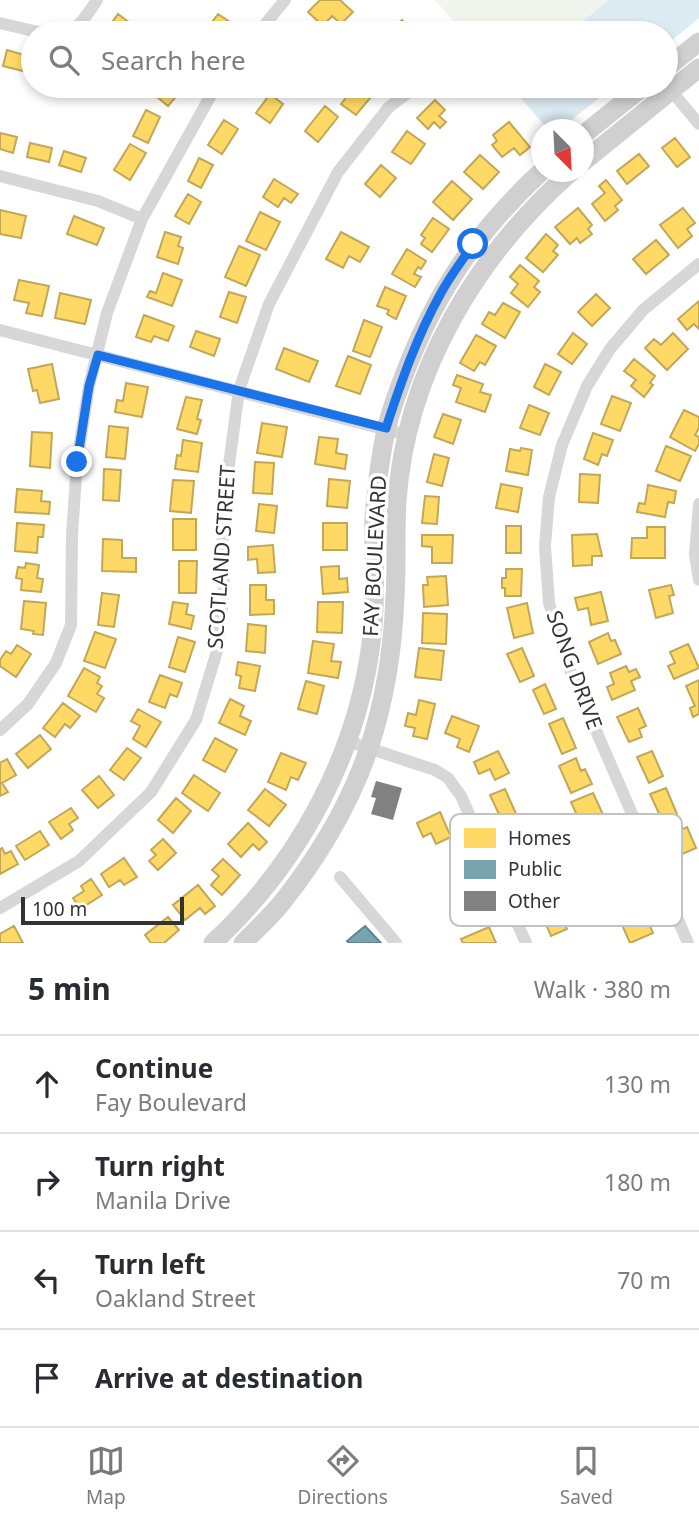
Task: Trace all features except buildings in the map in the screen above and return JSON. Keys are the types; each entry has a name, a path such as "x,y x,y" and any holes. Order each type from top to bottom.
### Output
{"main road":[{"path":"678,59 699,42"},
{"path":"678,81 699,68"},
{"path":"594,125 629,98"},
{"path":"594,152 656,98"},
{"name":"FAY BOULEVARD","path":"213,943 265,888 300,840 329,789 361,695 372,635 374,519 386,428 417,343 441,292 473,244 531,181"},
{"name":"FAY BOULEVARD","path":"243,943 280,905 315,857 345,803 369,748 390,657 396,598 397,499 407,435 417,400 448,324 491,257 516,225 561,182"}],"street":[{"path":"81,21 97,0"},
{"path":"268,21 285,0"},
{"path":"0,23 21,28"},
{"path":"0,730 28,704 56,663 71,625 72,535 77,462 89,386 107,313 142,219 209,98"},
{"name":"SCOTLAND STREET","path":"0,908 79,861 151,792 196,720 218,648 224,587 222,517 239,390 269,304 338,172 389,107 401,98"},
{"path":"678,98 699,124"},
{"path":"0,176 98,201 142,219"},
{"path":"473,244 491,257"},
{"name":"SONG DRIVE","path":"632,814 571,673 550,603 545,546 549,497 562,445 587,386 610,349 643,310 699,264"},
{"path":"0,330 407,435"},
{"path":"699,504 695,555 699,580"},
{"path":"347,741 435,770 448,778 461,796 469,814"},
{"path":"340,877 396,943"},
{"path":"518,926 526,943"},
{"name":"SONG DRIVE","path":"681,926 688,943"},
{"path":"688,943 699,938"}],"shaded area":[{"path":"435,0 609,0 583,21 453,21"},
{"path":"609,0 699,0 699,18 678,35 678,21 583,21"},
{"path":"521,98 599,98 573,119 539,119"}],"route":[{"path":"77,462 89,386 98,355 386,428 417,343 441,292 473,244"}]}
